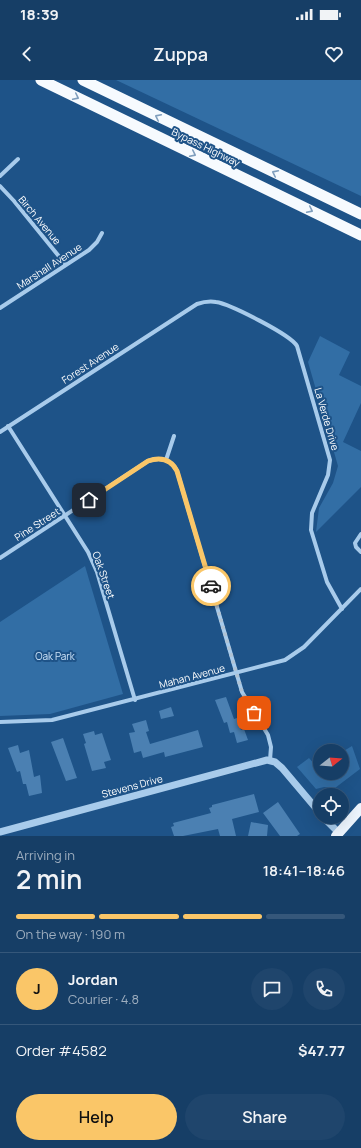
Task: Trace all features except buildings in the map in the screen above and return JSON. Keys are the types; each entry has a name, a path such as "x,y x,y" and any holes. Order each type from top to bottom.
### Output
{"highway":[{"name":"Bypass Highway","path":"41,80 361,235"},
{"name":"Bypass Highway","path":"83,80 361,214"}],"main road":[{"path":"339,835 361,808"}],"street":[{"path":"0,176 18,158"},
{"name":"Birch Avenue","path":"0,186 19,206 66,265"},
{"name":"Marshall Avenue","path":"0,308 90,250 102,233"},
{"name":"La Verde Drive","path":"189,308 205,302 222,303 285,334 294,341 297,346 330,460 328,476 312,513 311,530 327,582 342,609"},
{"name":"Forest Avenue","path":"0,432 189,308"},
{"name":"Oak Street","path":"8,426 66,515 93,562 135,700"},
{"path":"174,436 166,460 173,465 177,471 245,698 268,735 271,747 270,760 279,764 313,805"},
{"name":"Pine Street","path":"0,558 148,461 158,459 166,460"},
{"path":"361,534 355,542 356,547 361,552"},
{"name":"Mahan Avenue","path":"0,722 52,720 135,700 279,661 292,656 360,592"},
{"name":"Stevens Drive","path":"0,832 270,760"},
{"path":"329,824 339,835"}],"green space":[{"path":"116,80 361,80 361,196"},
{"path":"320,336 350,352 339,375 361,386 361,403 343,442 361,451 361,487 316,532 319,508 333,483 338,466 308,362"},
{"name":"Oak Park","path":"85,566 123,694 50,714 0,716 0,622"},
{"path":"352,746 360,769 349,777 349,748"},
{"path":"309,758 313,763 313,780 346,780 335,788 315,788 297,767"}],"way so far":[{"path":"211,586 242,692 254,713"}],"route":[{"path":"89,500 148,461 162,459 169,462 177,471 211,586"}]}
